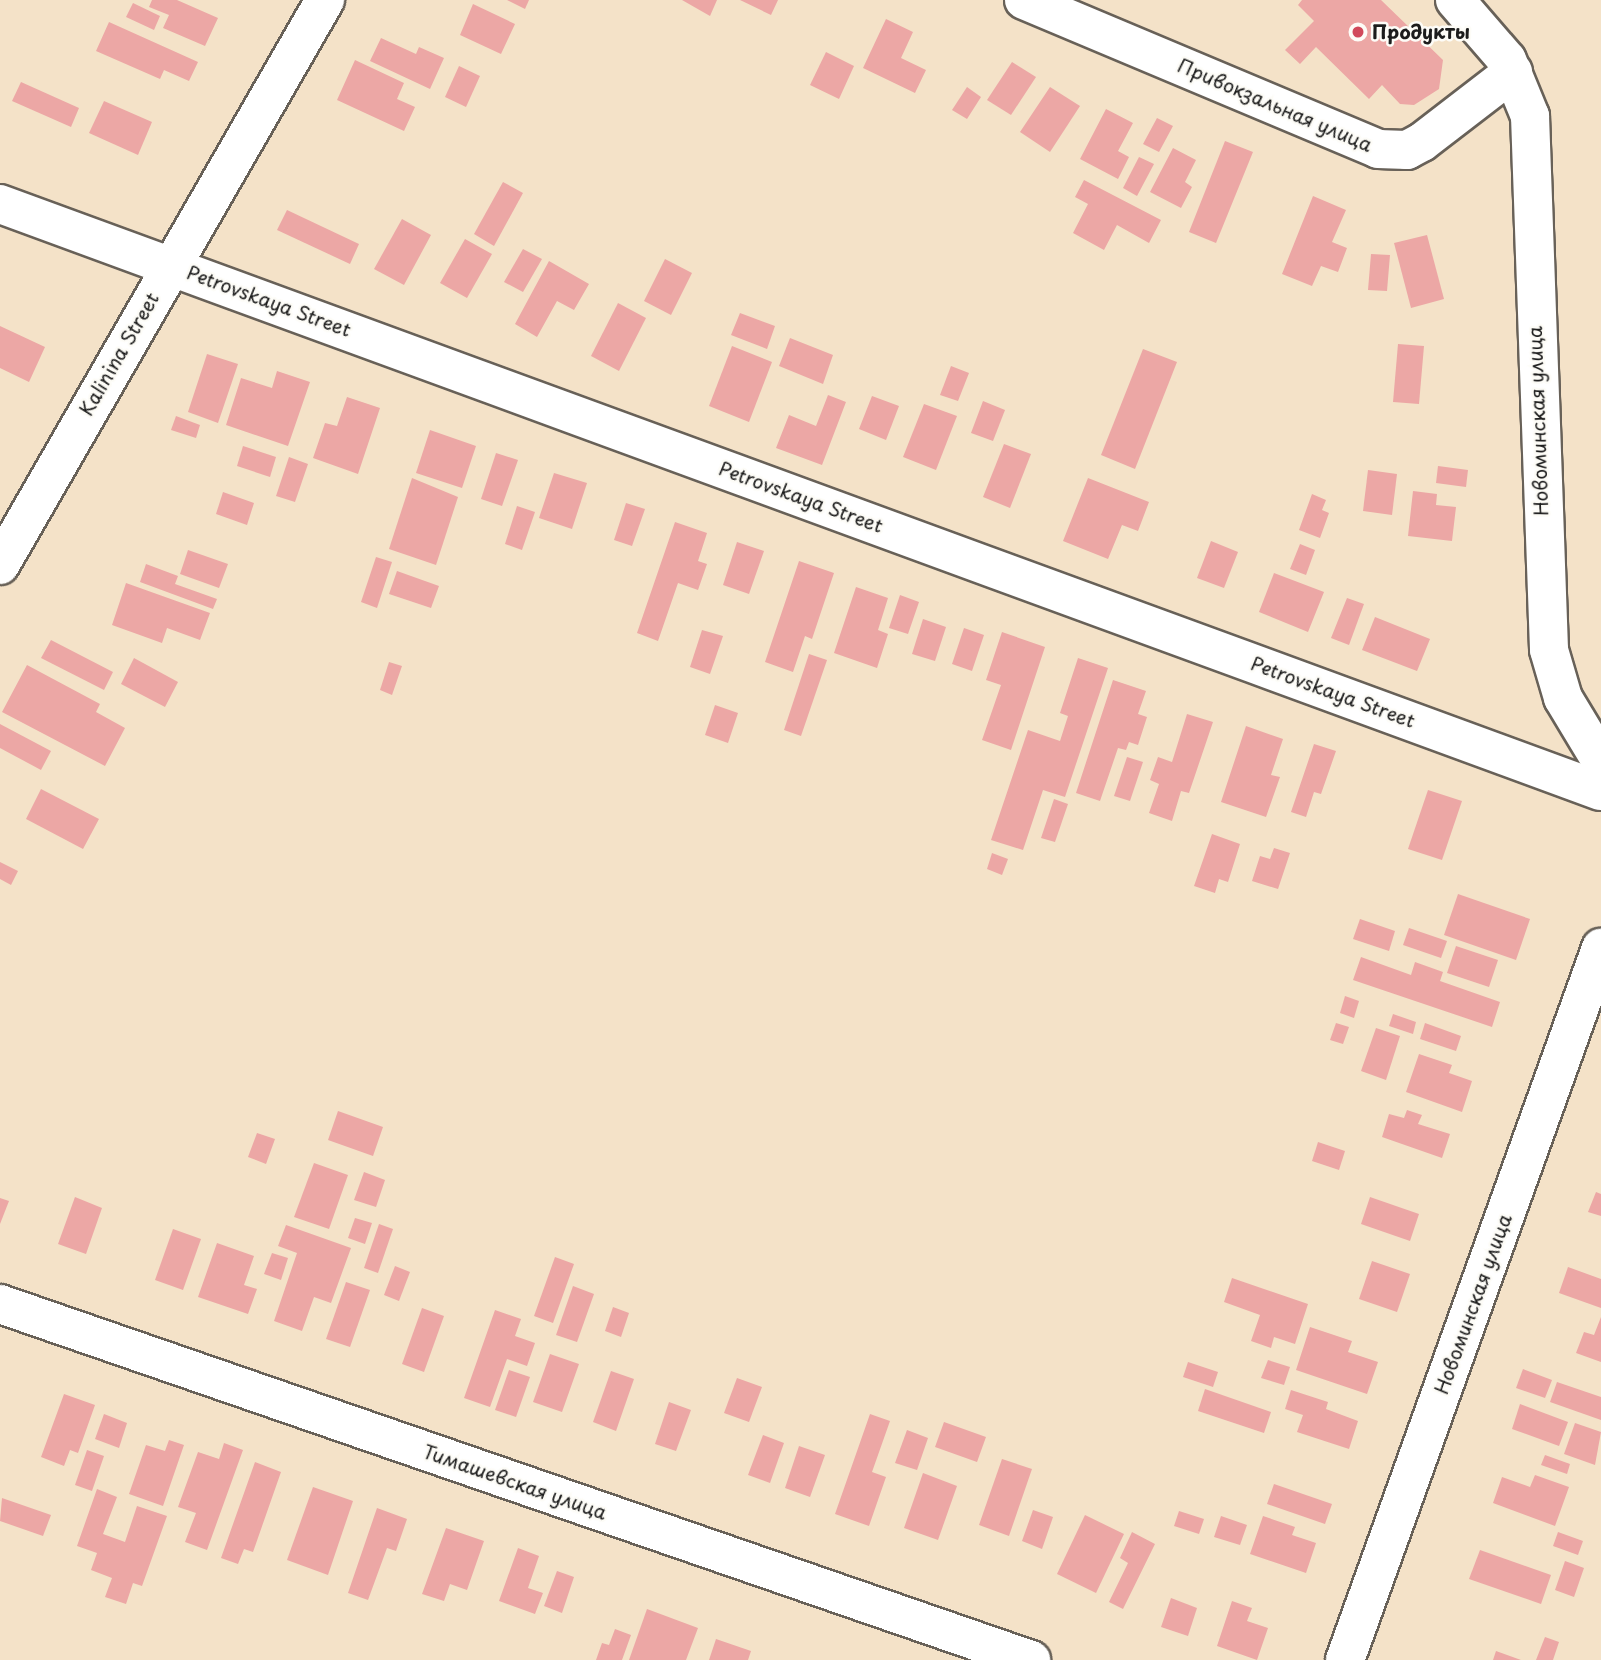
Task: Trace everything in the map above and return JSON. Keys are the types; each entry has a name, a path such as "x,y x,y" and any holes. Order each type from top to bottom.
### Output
{"street":[{"name":"Kalinina Street","path":"0,565 170,264 326,0"},
{"name":"Привокзальная улица","path":"1024,0 1378,149 1396,152 1415,146 1513,72"},
{"name":"Новоминская улица","path":"1455,0 1482,27 1513,72 1525,98 1532,144 1549,650 1563,698 1601,761"},
{"name":"Petrovskaya Street","path":"0,204 170,264 1601,791"},
{"name":"Новоминская улица","path":"1345,1660 1601,948"},
{"name":"Тимашевская улица","path":"0,1304 1031,1660"}],"building":[{"path":"152,0 177,0 218,18 205,46 163,28 169,15 149,7"},
{"path":"507,0 529,0 525,9"},
{"path":"682,0 717,0 710,16"},
{"path":"740,0 778,0 771,15"},
{"path":"1302,0 1381,0 1443,60 1439,89 1414,105 1400,104 1382,85 1369,99 1316,47 1300,64 1285,50 1314,21 1298,5"},
{"path":"133,3 160,16 154,30 126,17"},
{"path":"473,4 515,24 501,54 460,35"},
{"path":"886,19 913,32 901,58 926,70 915,93 863,68"},
{"path":"109,22 198,62 189,81 164,70 160,79 96,51"},
{"path":"381,38 416,54 419,47 444,58 430,89 370,61"},
{"path":"826,52 854,66 839,99 810,85"},
{"path":"355,60 404,83 397,99 415,107 404,131 337,100"},
{"path":"1012,62 1036,77 1011,115 987,100"},
{"path":"459,66 480,76 466,107 445,97"},
{"path":"21,82 79,108 71,127 12,101"},
{"path":"967,87 981,97 967,119 952,110"},
{"path":"1050,87 1080,106 1050,152 1020,132"},
{"path":"104,101 152,122 138,155 89,133"},
{"path":"1106,109 1133,123 1118,151 1129,157 1118,179 1080,159"},
{"path":"1157,118 1173,126 1159,152 1143,144"},
{"path":"1225,141 1253,152 1216,243 1189,232"},
{"path":"1173,148 1196,160 1185,182 1192,187 1181,208 1150,192"},
{"path":"1139,157 1154,164 1137,196 1123,188"},
{"path":"1084,180 1161,220 1149,243 1117,225 1104,250 1073,233 1088,204 1075,197"},
{"path":"503,182 523,193 494,246 474,234"},
{"path":"1313,196 1346,210 1332,242 1347,248 1338,272 1321,266 1312,286 1282,274"},
{"path":"287,210 359,244 350,264 277,230"},
{"path":"402,219 431,235 404,285 374,269"},
{"path":"1427,235 1444,299 1411,308 1394,243"},
{"path":"465,239 492,254 467,298 440,283"},
{"path":"523,249 542,259 523,292 504,282"},
{"path":"1371,254 1390,255 1387,291 1368,290"},
{"path":"665,259 692,273 671,315 644,301"},
{"path":"549,261 589,284 574,310 557,301 537,337 515,324"},
{"path":"618,303 646,318 619,371 591,356"},
{"path":"740,313 775,326 767,349 731,335"},
{"path":"0,326 45,347 29,382 0,368"},
{"path":"790,338 833,355 823,384 779,366"},
{"path":"1398,344 1424,346 1419,404 1393,402"},
{"path":"732,346 772,362 749,422 709,406"},
{"path":"1143,349 1177,362 1135,469 1101,455"},
{"path":"207,354 238,364 218,423 188,412"},
{"path":"951,366 969,373 958,401 940,395"},
{"path":"277,371 310,382 288,446 226,425 241,378 272,388"},
{"path":"828,395 846,402 822,465 776,448 789,415 816,426"},
{"path":"872,396 899,406 886,440 859,429"},
{"path":"347,397 380,408 358,474 313,458 325,423 337,426"},
{"path":"983,401 1005,410 993,441 971,433"},
{"path":"924,404 957,416 936,470 903,457"},
{"path":"176,416 200,425 196,438 171,430"},
{"path":"430,430 476,446 462,488 416,473"},
{"path":"1004,444 1031,454 1010,508 983,497"},
{"path":"243,446 276,457 270,477 237,466"},
{"path":"496,453 518,460 502,506 481,499"},
{"path":"289,457 308,464 295,502 276,496"},
{"path":"1438,466 1468,470 1466,487 1436,483"},
{"path":"1368,470 1397,474 1392,515 1363,511"},
{"path":"554,473 587,483 572,529 539,518"},
{"path":"412,478 458,497 436,565 389,549"},
{"path":"1088,478 1149,502 1138,531 1122,525 1108,559 1063,541"},
{"path":"1413,491 1437,494 1436,505 1456,507 1452,541 1408,536"},
{"path":"223,492 254,503 247,525 216,514"},
{"path":"1312,494 1326,500 1322,510 1329,513 1320,538 1299,530"},
{"path":"626,503 645,509 632,546 614,540"},
{"path":"517,506 535,512 522,550 505,544"},
{"path":"675,522 707,533 698,561 707,564 698,590 678,583 658,641 637,633"},
{"path":"1211,541 1238,552 1224,588 1197,578"},
{"path":"737,542 764,551 749,594 723,585"},
{"path":"1300,544 1315,550 1306,575 1290,569"},
{"path":"188,550 228,564 219,588 180,574"},
{"path":"376,557 392,562 377,608 361,602"},
{"path":"799,561 834,573 812,639 805,636 793,672 765,662"},
{"path":"146,564 178,576 175,584 217,599 213,609 140,582"},
{"path":"397,571 439,586 431,608 389,594"},
{"path":"1274,573 1324,592 1308,632 1259,612"},
{"path":"126,583 210,613 200,640 167,628 162,643 112,625"},
{"path":"856,587 888,598 878,630 888,634 877,668 834,653"},
{"path":"900,595 919,602 908,634 889,628"},
{"path":"1347,598 1364,604 1349,645 1331,638"},
{"path":"1375,617 1430,639 1417,671 1362,650"},
{"path":"923,619 946,627 935,661 912,654"},
{"path":"964,628 984,635 972,671 952,664"},
{"path":"702,630 723,636 710,674 690,667"},
{"path":"1002,632 1045,647 1011,750 982,740 1001,685 986,680"},
{"path":"51,640 113,672 104,690 41,658"},
{"path":"809,654 827,660 801,736 784,730"},
{"path":"134,658 178,682 165,707 121,684"},
{"path":"1078,658 1108,668 1065,797 1043,790 1023,850 991,840 1028,730 1060,741 1068,716 1060,713"},
{"path":"389,662 402,666 392,695 380,690"},
{"path":"27,665 100,704 96,712 125,728 105,766 2,712"},
{"path":"1113,680 1146,691 1138,714 1147,717 1138,745 1129,742 1126,750 1118,748 1100,801 1076,793"},
{"path":"715,705 738,713 728,743 705,735"},
{"path":"1187,714 1213,722 1189,793 1181,791 1172,821 1149,813 1159,784 1150,780 1158,757 1172,762"},
{"path":"0,724 51,751 41,770 0,748"},
{"path":"1246,726 1283,739 1271,775 1280,777 1266,817 1221,802"},
{"path":"1314,744 1336,751 1321,794 1314,792 1306,817 1291,812"},
{"path":"1127,757 1143,762 1130,801 1114,796"},
{"path":"41,789 99,819 83,849 26,819"},
{"path":"1428,790 1462,801 1442,860 1408,849"},
{"path":"1054,799 1068,804 1055,842 1041,838"},
{"path":"1212,834 1240,844 1228,882 1219,879 1215,893 1194,886"},
{"path":"1274,848 1290,853 1278,889 1252,881 1260,856 1270,859"},
{"path":"992,853 1008,859 1002,875 987,869"},
{"path":"0,862 18,871 11,885 0,879"},
{"path":"1458,894 1530,919 1516,960 1444,935"},
{"path":"1360,919 1395,931 1389,951 1353,939"},
{"path":"1409,928 1447,941 1441,958 1403,945"},
{"path":"1456,946 1498,960 1489,987 1447,973"},
{"path":"1361,957 1411,975 1415,962 1443,972 1440,981 1500,1002 1492,1027 1353,980"},
{"path":"1345,996 1359,1001 1354,1018 1340,1013"},
{"path":"1393,1014 1416,1022 1413,1034 1389,1026"},
{"path":"1336,1023 1349,1027 1343,1044 1330,1040"},
{"path":"1425,1023 1461,1036 1456,1051 1420,1039"},
{"path":"1376,1028 1400,1036 1386,1080 1361,1071"},
{"path":"1419,1054 1452,1065 1449,1073 1472,1081 1462,1112 1406,1092"},
{"path":"1407,1110 1422,1115 1418,1124 1450,1134 1442,1158 1382,1137 1389,1114 1404,1118"},
{"path":"338,1111 383,1127 373,1156 328,1140"},
{"path":"257,1133 275,1139 266,1164 248,1157"},
{"path":"1318,1142 1345,1151 1339,1170 1312,1161"},
{"path":"314,1163 348,1175 329,1229 294,1217"},
{"path":"364,1172 385,1180 376,1207 354,1200"},
{"path":"1596,1192 1601,1194 1601,1216 1588,1212"},
{"path":"75,1197 102,1208 86,1254 58,1244"},
{"path":"1370,1197 1419,1214 1410,1241 1361,1224"},
{"path":"0,1198 9,1201 0,1224"},
{"path":"355,1218 372,1223 365,1244 348,1238"},
{"path":"379,1224 393,1229 378,1273 364,1268"},
{"path":"286,1225 351,1248 331,1303 314,1297 302,1331 274,1321 297,1253 278,1246"},
{"path":"173,1229 201,1239 183,1290 155,1280"},
{"path":"217,1243 254,1256 244,1285 257,1289 248,1314 198,1297"},
{"path":"272,1253 288,1258 281,1280 264,1274"},
{"path":"555,1257 574,1264 553,1323 534,1316"},
{"path":"1372,1261 1410,1274 1397,1312 1359,1299"},
{"path":"395,1266 410,1272 399,1301 384,1295"},
{"path":"1568,1267 1601,1279 1601,1308 1559,1293"},
{"path":"1232,1278 1308,1304 1295,1344 1274,1337 1271,1348 1251,1341 1260,1315 1224,1302"},
{"path":"346,1282 370,1290 350,1347 326,1339"},
{"path":"573,1286 594,1294 577,1342 556,1335"},
{"path":"613,1307 629,1313 621,1337 605,1331"},
{"path":"422,1308 444,1316 424,1372 402,1364"},
{"path":"495,1310 521,1319 515,1336 535,1343 527,1366 507,1359 490,1407 464,1398"},
{"path":"1601,1317 1601,1362 1576,1353 1584,1332 1594,1335"},
{"path":"1310,1327 1352,1341 1348,1352 1378,1362 1367,1394 1296,1370"},
{"path":"550,1354 579,1364 562,1412 533,1402"},
{"path":"1268,1360 1290,1367 1284,1385 1261,1378"},
{"path":"1188,1362 1218,1372 1213,1387 1183,1377"},
{"path":"1523,1369 1552,1380 1545,1398 1516,1388"},
{"path":"509,1370 530,1377 516,1417 495,1410"},
{"path":"611,1371 634,1379 616,1431 593,1422"},
{"path":"737,1378 762,1387 749,1422 724,1413"},
{"path":"1557,1382 1601,1397 1601,1420 1550,1402"},
{"path":"1205,1389 1271,1412 1264,1433 1198,1411"},
{"path":"1291,1390 1328,1402 1326,1409 1358,1421 1349,1449 1297,1432 1303,1415 1285,1409"},
{"path":"64,1394 95,1405 78,1453 70,1450 64,1466 41,1457"},
{"path":"669,1402 691,1410 676,1451 655,1444"},
{"path":"1520,1404 1568,1422 1559,1446 1512,1429"},
{"path":"104,1414 127,1423 119,1448 95,1439"},
{"path":"870,1414 890,1421 872,1472 886,1477 869,1526 835,1514"},
{"path":"944,1422 986,1437 977,1462 935,1447"},
{"path":"1575,1423 1601,1432 1595,1465 1564,1454"},
{"path":"907,1430 928,1438 917,1470 895,1463"},
{"path":"763,1435 784,1443 770,1483 748,1475"},
{"path":"169,1440 184,1445 163,1506 129,1494 146,1445 165,1451"},
{"path":"224,1443 243,1450 207,1550 185,1542 196,1513 178,1507 198,1452 219,1459"},
{"path":"799,1446 825,1455 810,1497 785,1488"},
{"path":"87,1450 104,1456 92,1491 75,1485"},
{"path":"1545,1455 1570,1464 1567,1474 1541,1465"},
{"path":"1002,1459 1032,1469 1009,1536 979,1525"},
{"path":"255,1462 281,1472 253,1552 244,1549 238,1564 221,1558"},
{"path":"923,1473 957,1486 938,1540 904,1528"},
{"path":"1535,1475 1569,1487 1555,1526 1493,1503 1502,1477 1530,1487"},
{"path":"1274,1484 1332,1504 1325,1524 1267,1504"},
{"path":"313,1487 353,1501 328,1575 287,1560"},
{"path":"97,1489 117,1497 103,1534 125,1542 137,1506 167,1516 142,1586 133,1583 126,1604 105,1597 112,1578 91,1570 97,1553 77,1546"},
{"path":"2,1498 51,1515 43,1536 0,1521"},
{"path":"377,1508 407,1519 396,1551 387,1548 368,1600 348,1593"},
{"path":"1033,1510 1053,1517 1042,1549 1022,1541"},
{"path":"1179,1511 1204,1519 1199,1534 1174,1526"},
{"path":"1085,1515 1124,1534 1096,1593 1057,1574"},
{"path":"1221,1516 1247,1525 1240,1545 1214,1537"},
{"path":"1263,1516 1295,1527 1292,1535 1316,1543 1306,1573 1250,1554"},
{"path":"446,1528 484,1541 467,1590 450,1584 444,1601 422,1594"},
{"path":"1132,1532 1155,1544 1123,1609 1109,1602 1128,1563 1120,1558"},
{"path":"1558,1532 1583,1541 1578,1555 1553,1546"},
{"path":"518,1548 539,1556 528,1588 543,1593 535,1614 499,1601"},
{"path":"1480,1550 1551,1575 1541,1604 1469,1579"},
{"path":"1565,1561 1584,1568 1574,1597 1555,1590"},
{"path":"557,1571 574,1577 562,1613 544,1606"},
{"path":"1171,1598 1197,1608 1188,1636 1161,1627"},
{"path":"1232,1601 1252,1608 1247,1621 1268,1628 1257,1660 1217,1646"},
{"path":"647,1609 698,1628 686,1660 629,1660"},
{"path":"615,1629 631,1635 622,1660 596,1660 602,1643 609,1645"},
{"path":"1545,1637 1559,1642 1553,1660 1536,1660"},
{"path":"716,1639 751,1651 748,1660 709,1660"},
{"path":"1496,1651 1521,1660 1493,1660"}],"place":[{"name":"Продукты","path":"1358,32"}]}
